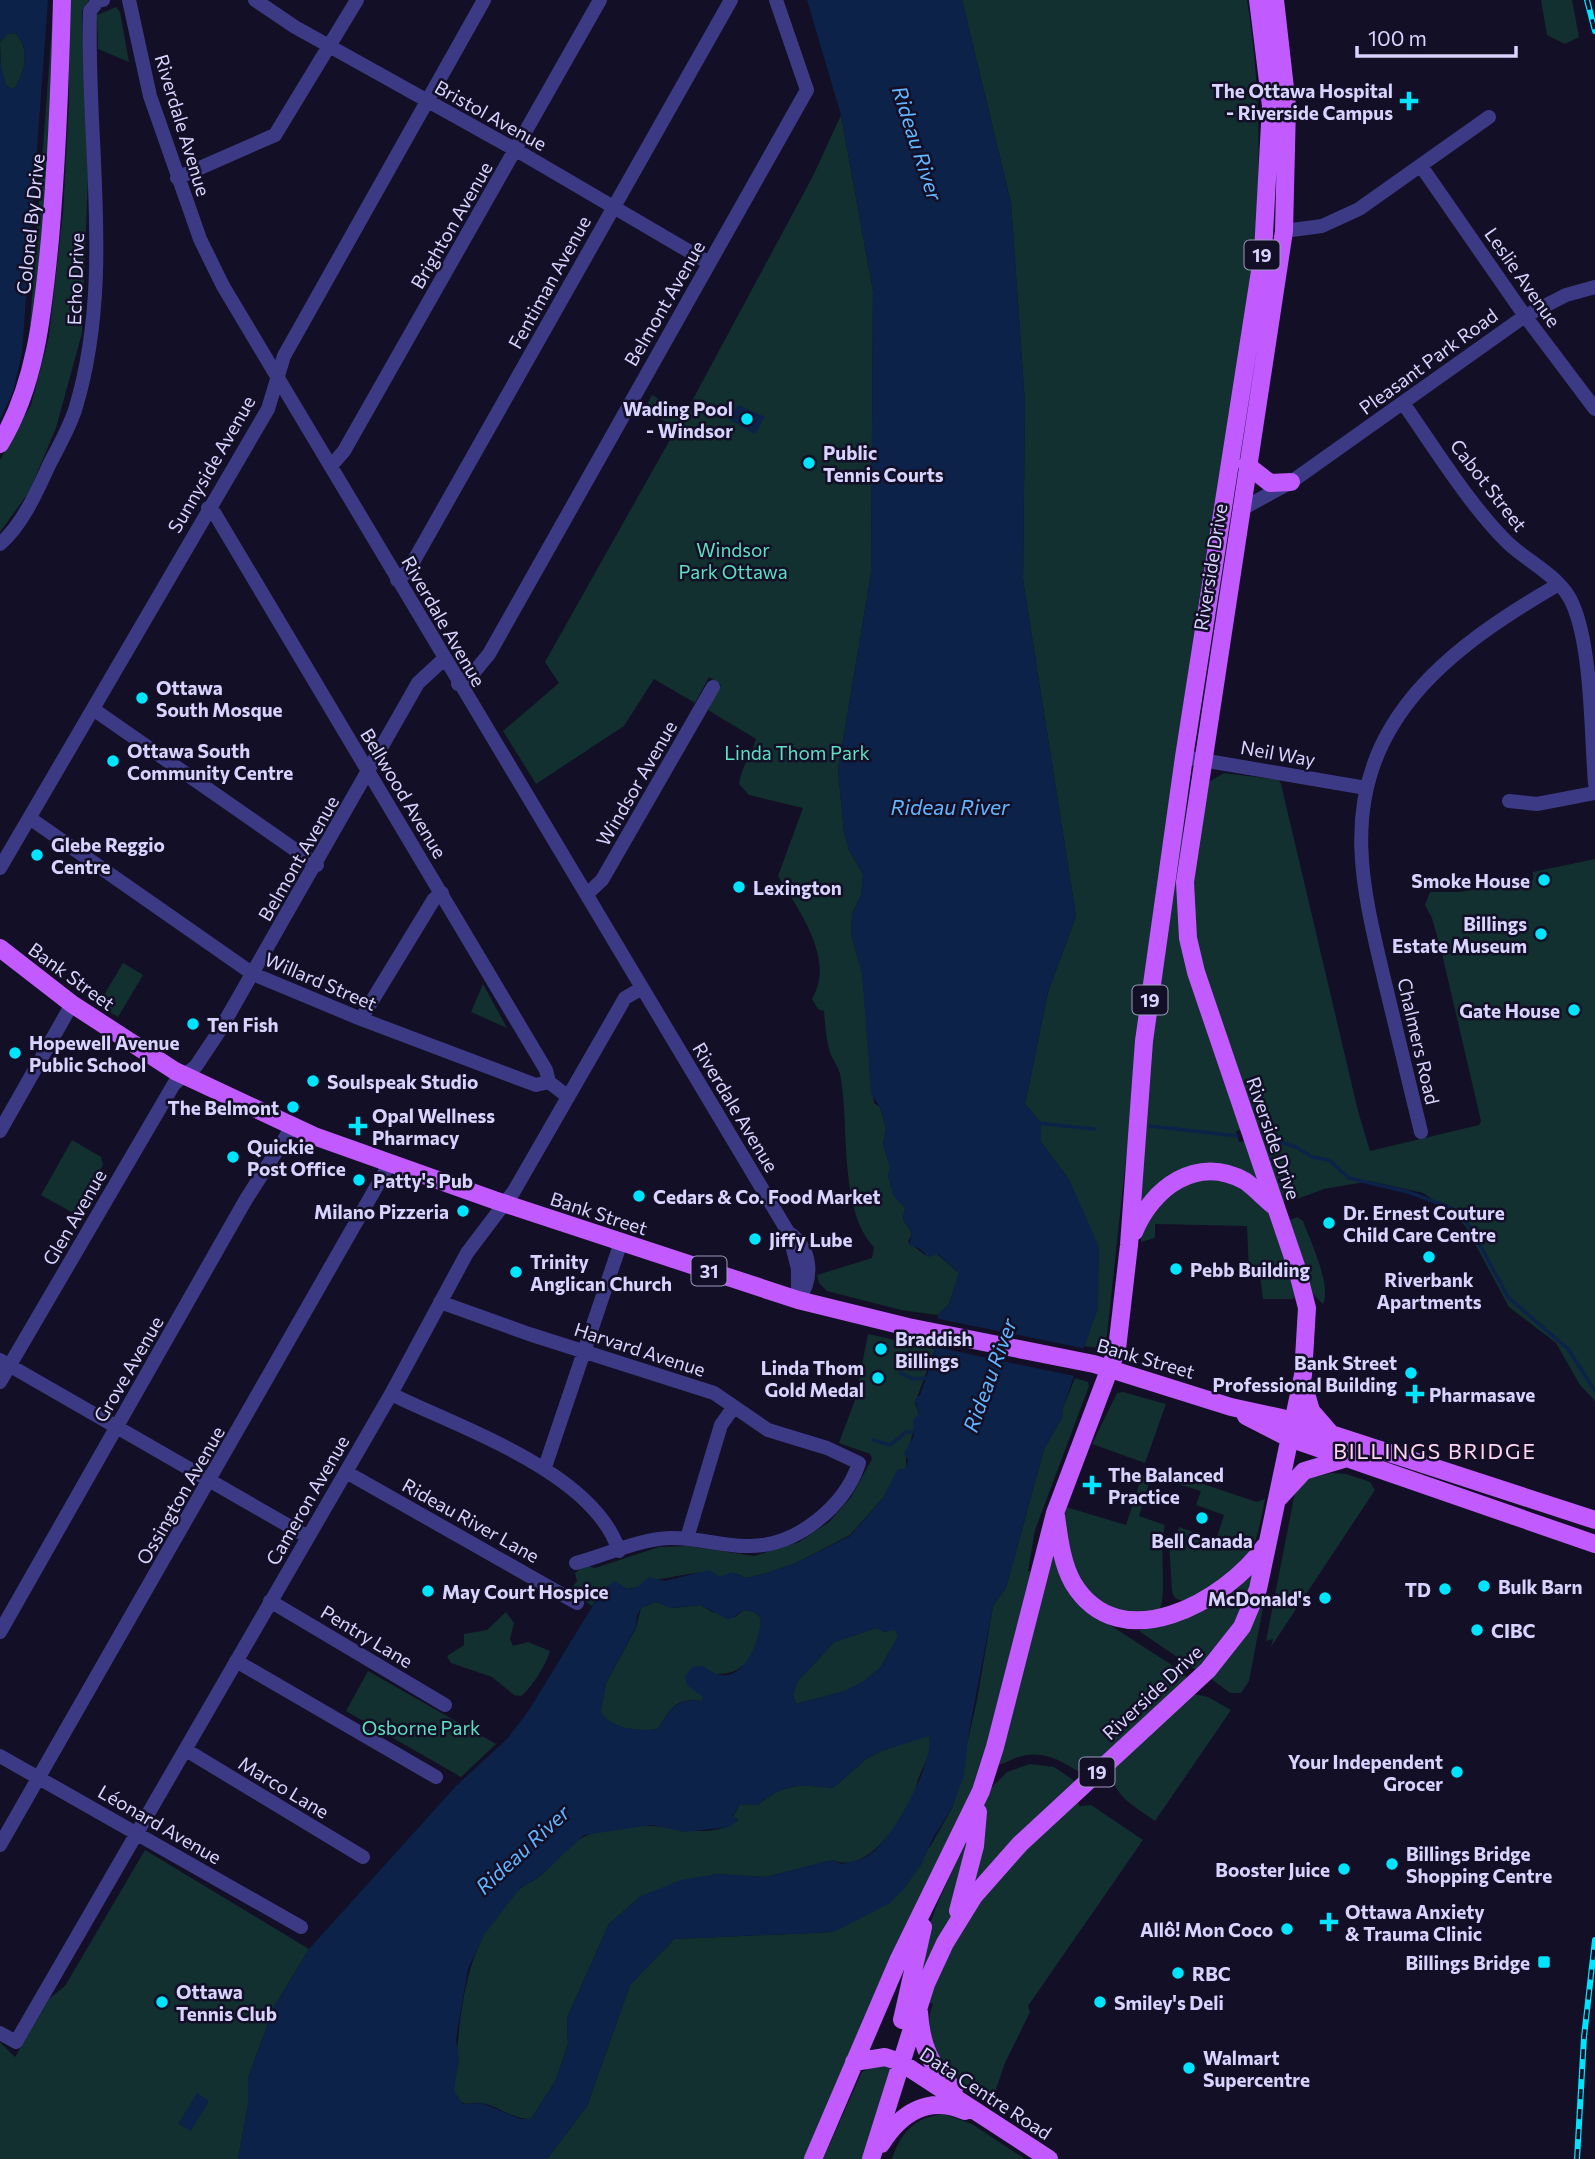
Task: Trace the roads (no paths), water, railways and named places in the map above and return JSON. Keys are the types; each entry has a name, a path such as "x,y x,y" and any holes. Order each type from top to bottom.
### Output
{"main road":[{"name":"Colonel By Drive","path":"0,444 21,405 35,351 45,292 58,146 62,0"},
{"name":"Riverside Drive","path":"813,2159 898,1961 981,1791 995,1747 1055,1513 1112,1369 1129,1245 1143,1053 1232,509 1263,252 1269,186 1270,106 1258,0"},
{"name":"Riverside Drive","path":"1232,509 1247,465 1284,231 1287,106 1275,0"},
{"path":"1247,465 1265,481 1276,484 1291,482"},
{"name":"Riverside Drive","path":"871,2159 918,2004 954,1925 997,1867 1223,1653 1242,1627 1258,1589 1270,1539 1303,1375 1307,1308 1188,938 1185,882 1193,758"},
{"name":"Bank Street","path":"0,948 72,1004 185,1076 292,1127 505,1204 798,1300 908,1326 1094,1364 1231,1407 1291,1430 1344,1458 1595,1544"},
{"path":"1129,1245 1143,1212 1153,1198 1168,1184 1198,1172 1225,1174 1245,1182 1276,1208"},
{"path":"1303,1375 1308,1406 1331,1434"},
{"name":"Bank Street","path":"1291,1430 1331,1434 1595,1520"},
{"path":"1277,1501 1304,1471 1344,1458"},
{"path":"1055,1513 1064,1558 1075,1586 1101,1613 1126,1620 1158,1619 1202,1601 1246,1571 1270,1539"},
{"path":"954,1925 975,1846 981,1791"},
{"path":"900,2062 895,2045 928,1903"},
{"path":"918,2004 921,2037 930,2060 944,2080 991,2121"},
{"path":"854,2062 885,2057 900,2062"},
{"name":"Data Centre Road","path":"900,2062 1049,2159"},
{"path":"871,2159 899,2120 928,2105 948,2105 991,2121"}],"street":[{"name":"Echo Drive","path":"0,544 10,536 30,503 75,412 92,338 97,257 90,11 98,1 103,0"},
{"name":"Riverdale Avenue","path":"129,0 150,96 177,178 210,262 458,684 789,1233 796,1237 803,1247 809,1273 807,1287 798,1300"},
{"name":"Bristol Avenue","path":"255,0 330,48 516,150 709,263"},
{"path":"177,178 275,135 357,0"},
{"name":"Sunnyside Avenue","path":"0,868 268,409 284,356 484,0"},
{"name":"Brighton Avenue","path":"331,466 344,452 600,0"},
{"name":"Fentiman Avenue","path":"397,580 408,571 731,0"},
{"name":"Belmont Avenue","path":"458,684 470,677 489,654 807,90 776,0"},
{"path":"1284,231 1322,226 1347,215 1489,117"},
{"name":"Leslie Avenue","path":"1421,166 1525,316 1595,409"},
{"name":"Pleasant Park Road","path":"1232,509 1291,482 1525,316 1549,302 1589,289"},
{"name":"Cabot Street","path":"1403,402 1461,485 1508,542 1559,584 1572,602 1587,673 1595,784"},
{"name":"Bellwood Avenue","path":"208,508 215,514 442,893 546,1070 549,1082 567,1096"},
{"name":"Chalmers Road","path":"1421,1132 1363,891 1360,833 1366,788 1380,749 1409,701 1455,654 1559,584"},
{"name":"Belmont Avenue","path":"185,1076 214,1040 317,865 418,682 444,659"},
{"name":"Windsor Avenue","path":"587,894 602,880 713,687"},
{"path":"93,709 317,865"},
{"name":"Neil Way","path":"1193,758 1366,788"},
{"path":"1509,801 1536,804 1595,793"},
{"name":"Willard Street","path":"31,819 253,974 361,1019 536,1085 549,1082"},
{"path":"361,1019 434,899 442,893"},
{"name":"Cameron Avenue","path":"0,2034 16,2042 391,1394 467,1253 505,1204 625,998 642,988"},
{"path":"0,1131 72,1004"},
{"name":"Glen Avenue","path":"0,1382 5,1363 164,1100 174,1084 185,1076"},
{"name":"Grove Avenue","path":"0,1632 245,1201 292,1127"},
{"name":"Ossington Avenue","path":"0,1845 210,1482 390,1163"},
{"path":"545,1467 621,1242"},
{"name":"Harvard Avenue","path":"440,1302 714,1393 768,1430 827,1448 859,1463 848,1488 837,1502 811,1523 785,1537 753,1546 687,1538"},
{"path":"5,1363 308,1537"},
{"path":"391,1394 545,1467 599,1516 619,1551"},
{"path":"576,1563 654,1540 687,1538 721,1424 733,1408"},
{"name":"Rideau River Lane","path":"346,1472 577,1603"},
{"name":"Pentry Lane","path":"270,1601 445,1705"},
{"path":"236,1661 436,1777"},
{"name":"Marco Lane","path":"186,1750 363,1857"},
{"name":"Léonard Avenue","path":"0,1756 301,1927"}],"water":[{"path":"0,0 48,0 22,353 13,392 0,420 0,59 6,86 14,89 21,76 25,53 15,33 7,34 0,42"},
{"name":"Rideau River","path":"807,0 962,0 1011,203 1025,404 1023,580 1076,916 1048,992 1025,1104 1041,1123 1041,1142 1070,1181 1099,1247 1098,1308 1062,1410 1063,1416 1044,1449 1006,1588 993,1606 969,1732 964,1775 953,1806 933,1838 921,1865 890,1903 834,1932 674,1939 630,1985 587,2106 547,2159 238,2159 248,2105 248,2078 274,2007 309,1949 456,1786 508,1738 529,1710 603,1589 615,1581 627,1589 638,1587 649,1577 665,1581 709,1570 720,1577 732,1572 746,1578 794,1564 850,1536 883,1498 897,1470 906,1468 908,1460 904,1453 914,1436 913,1420 919,1414 915,1399 920,1395 934,1355 938,1315 949,1304 959,1273 938,1254 928,1257 920,1249 909,1245 912,1234 903,1219 905,1208 893,1195 888,1175 890,1168 883,1145 886,1128 880,1107 871,1094 862,973 851,934 852,914 861,895 863,875 849,850 844,832 838,770 871,573 873,291 841,115","holes":["656,1602 671,1608 701,1605 729,1620 744,1610 754,1612 761,1618 759,1630 751,1654 736,1672 716,1674 704,1666 692,1667 685,1676 687,1685 703,1697 702,1701 686,1701 675,1706 658,1729 626,1728 612,1722 601,1712 606,1683 636,1627 641,1608","876,1628 885,1632 895,1630 898,1637 880,1668 863,1682 845,1691 796,1704 793,1695 797,1682 834,1642","929,1736 929,1748 919,1781 899,1818 878,1848 868,1856 842,1864 832,1860 766,1877 715,1874 681,1880 641,1896 609,1924 567,2018 568,2045 556,2080 531,2119 520,2119 482,2103 463,2104 454,2091 459,2060 456,2039 468,1969 484,1935 521,1887 539,1877 584,1835 652,1825 685,1832 729,1827 738,1821 733,1816 740,1804 758,1805 776,1793 792,1787 833,1788 866,1759 881,1751"]},
{"name":"Wading Pool - Windsor","path":"738,405 765,417 755,434 730,420"},
{"path":"197,2093 209,2101 191,2131 178,2124"}],"waterway":[{"path":"1037,1123 1094,1129"},
{"path":"1150,1126 1237,1136"},
{"path":"1268,1138 1296,1147 1312,1157 1329,1160 1349,1178 1408,1192 1449,1207 1460,1215 1471,1228 1508,1297 1568,1349 1595,1391"},
{"path":"900,1373 913,1379 926,1378"},
{"path":"873,1440 890,1445 906,1432 913,1432"}],"railway":[{"path":"1587,0 1595,31"},
{"path":"1577,2159 1584,2037 1595,1940"}],"place":[{"name":"The Ottawa Hospital - Riverside Campus","path":"1409,101"},
{"name":"Wading Pool - Windsor","path":"747,419"},
{"name":"Public Tennis Courts","path":"809,463"},
{"name":"Ottawa South Mosque","path":"142,698"},
{"name":"Ottawa South Community Centre","path":"113,761"},
{"name":"Glebe Reggio Centre","path":"37,855"},
{"name":"Smoke House","path":"1544,880"},
{"name":"Lexington","path":"739,887"},
{"name":"Billings Estate Museum","path":"1541,934"},
{"name":"Gate House","path":"1574,1010"},
{"name":"Ten Fish","path":"193,1024"},
{"name":"Hopewell Avenue Public School","path":"15,1053"},
{"name":"Soulspeak Studio","path":"313,1081"},
{"name":"The Belmont","path":"293,1107"},
{"name":"Opal Wellness Pharmacy","path":"358,1126"},
{"name":"Quickie Post Office","path":"233,1157"},
{"name":"Patty's Pub","path":"359,1180"},
{"name":"Cedars & Co. Food Market","path":"639,1196"},
{"name":"Milano Pizzeria","path":"463,1211"},
{"name":"Dr. Ernest Couture Child Care Centre","path":"1329,1223"},
{"name":"Jiffy Lube","path":"755,1239"},
{"name":"Riverbank Apartments","path":"1429,1257"},
{"name":"Pebb Building","path":"1176,1269"},
{"name":"Trinity Anglican Church","path":"516,1272"},
{"name":"Braddish Billings","path":"881,1349"},
{"name":"Bank Street Professional Building","path":"1411,1373"},
{"name":"Linda Thom Gold Medal","path":"878,1378"},
{"name":"Pharmasave","path":"1415,1394"},
{"name":"The Balanced Practice","path":"1092,1485"},
{"name":"Bell Canada","path":"1202,1518"},
{"name":"Bulk Barn","path":"1484,1586"},
{"name":"TD","path":"1445,1589"},
{"name":"May Court Hospice","path":"428,1591"},
{"name":"McDonald's","path":"1325,1598"},
{"name":"CIBC","path":"1477,1630"},
{"name":"Your Independent Grocer","path":"1457,1772"},
{"name":"Billings Bridge Shopping Centre","path":"1392,1864"},
{"name":"Booster Juice","path":"1344,1869"},
{"name":"Ottawa Anxiety & Trauma Clinic","path":"1329,1922"},
{"name":"Allô! Mon Coco","path":"1287,1929"},
{"name":"Billings Bridge","path":"1544,1962"},
{"name":"RBC","path":"1178,1973"},
{"name":"Ottawa Tennis Club","path":"162,2002"},
{"name":"Smiley's Deli","path":"1100,2002"},
{"name":"Walmart Supercentre","path":"1189,2068"}],"district":[{"name":"BILLINGS BRIDGE","path":"1435,1450"}],"park label":[{"name":"Windsor Park Ottawa","path":"733,560"},
{"name":"Linda Thom Park","path":"797,752"},
{"name":"Osborne Park","path":"421,1727"}]}
